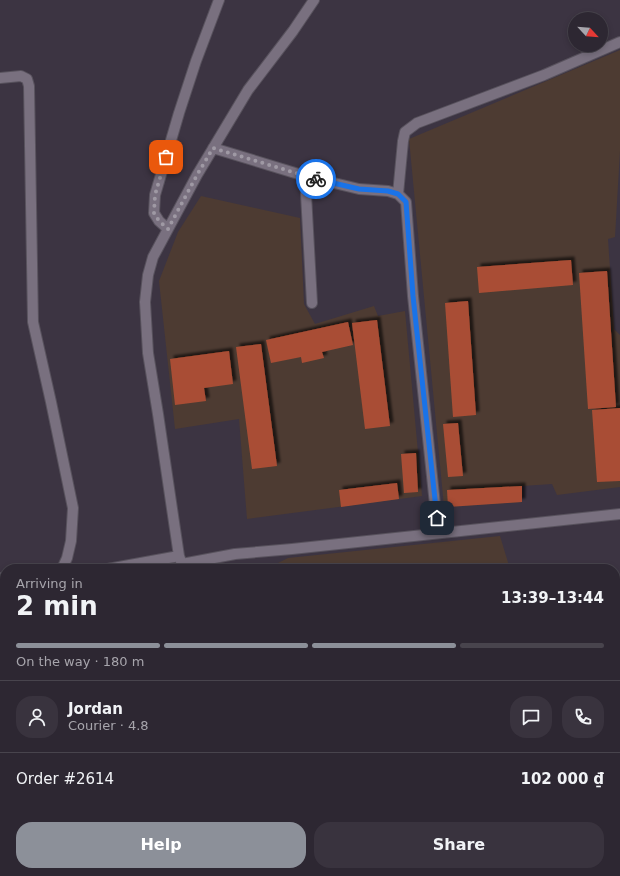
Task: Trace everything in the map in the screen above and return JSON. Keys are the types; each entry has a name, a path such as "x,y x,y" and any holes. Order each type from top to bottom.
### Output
{"street":[{"path":"168,229 159,221 154,213 155,195 196,61 219,0"},
{"path":"314,0 293,31 248,90 197,175 153,257 148,275 145,302 148,353 179,556 182,564 235,554 620,514"},
{"path":"398,194 405,132 417,123 544,75 620,42"},
{"path":"0,78 21,76 27,79 29,86 33,322 73,508 71,541 64,564"},
{"path":"213,148 305,176 359,189 388,191 398,194 406,202 413,296 438,533"},
{"path":"305,176 312,303"},
{"path":"135,564 179,556"}],"shaded area":[{"path":"620,50 620,151 615,237 608,239 614,329 620,335 620,487 557,495 552,484 522,486 522,502 444,507 409,139"},
{"path":"201,196 300,218 304,304 315,324 374,306 378,316 405,311 422,496 247,519 239,419 175,429 159,281 178,232"},
{"path":"500,536 508,564 276,564 288,558"}],"building":[{"path":"571,260 573,285 479,293 477,267"},
{"path":"607,271 616,407 588,409 579,273"},
{"path":"468,301 476,415 453,417 445,303"},
{"path":"377,320 390,426 365,429 352,323"},
{"path":"348,322 353,345 322,352 324,358 302,363 301,357 271,363 266,340"},
{"path":"261,344 277,466 252,469 236,347"},
{"path":"229,351 233,384 204,388 206,401 175,405 170,359"},
{"path":"620,408 620,481 597,482 592,410"},
{"path":"458,423 463,476 448,477 443,424"},
{"path":"416,453 418,492 404,493 401,454"},
{"path":"397,483 399,499 341,507 339,490"},
{"path":"522,486 522,502 448,507 447,490"}],"way so far":[{"path":"166,157 155,195 154,213 159,221 168,229 213,148 316,179"}],"route":[{"path":"316,179 359,189 388,191 398,194 406,202 413,296 437,518"}]}
